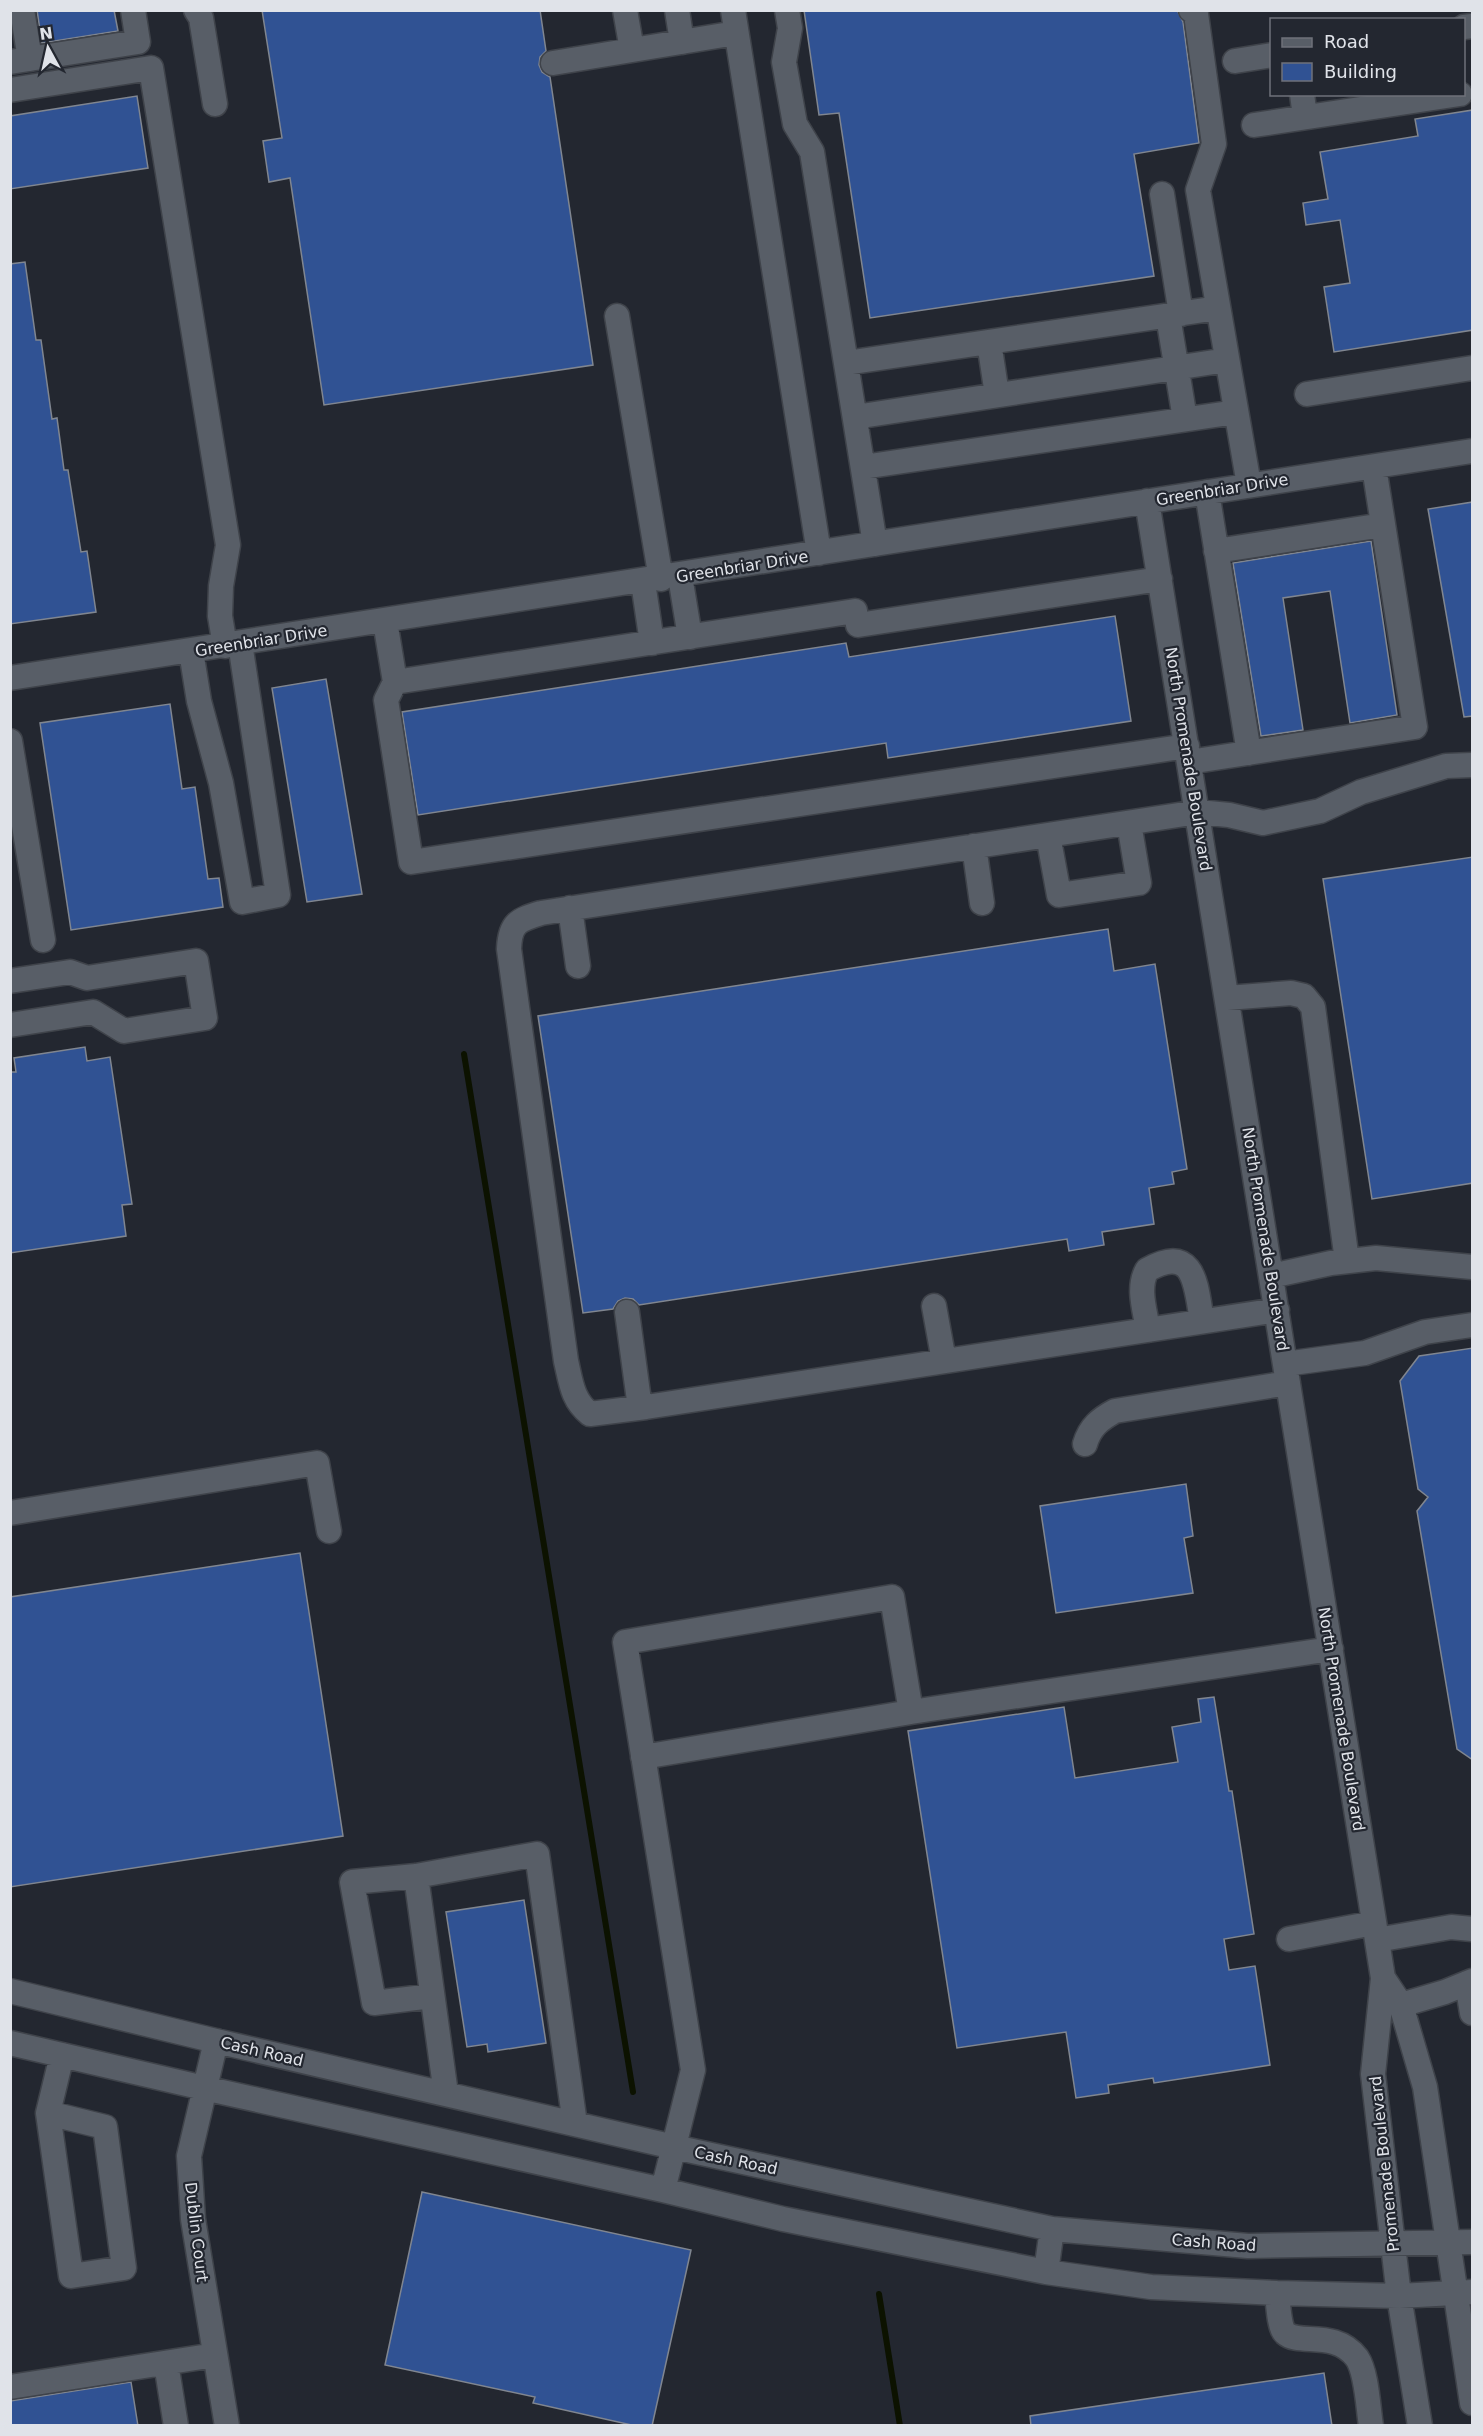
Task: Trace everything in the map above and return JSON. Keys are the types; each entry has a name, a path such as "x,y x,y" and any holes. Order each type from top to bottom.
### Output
{"street":[{"path":"22,10 20,61 138,42 133,10"},
{"path":"196,10 201,18 215,104"},
{"path":"625,10 632,50"},
{"path":"677,10 681,42"},
{"path":"787,10 790,28 784,63 795,124 812,152 875,544"},
{"path":"1191,10 1196,14 1214,144 1198,190 1249,485"},
{"path":"553,63 681,42 734,22 819,553"},
{"path":"1235,61 1270,56"},
{"path":"10,90 151,68 228,545 221,586 220,616 232,645 278,895 242,902 221,783 199,701 191,651"},
{"path":"1254,125 1304,106 1436,96"},
{"path":"1162,194 1177,368 1185,419"},
{"path":"846,363 1218,308"},
{"path":"617,316 661,579 690,637"},
{"path":"989,342 997,395"},
{"path":"855,417 1227,360"},
{"path":"1307,394 1473,368"},
{"path":"863,467 1236,412"},
{"name":"Greenbriar Drive","path":"10,678 661,579 1473,451"},
{"path":"386,621 395,682 386,700 411,862 1188,754 1249,753 1415,727 1374,467"},
{"path":"1207,492 1249,753"},
{"name":"North Promenade Boulevard","path":"1147,501 1383,1978"},
{"path":"1216,551 1383,525"},
{"path":"652,643 661,579"},
{"path":"395,682 690,637 1160,579"},
{"path":"10,741 43,940"},
{"path":"1277,1310 590,1414 580,1407 574,1396 566,1361 534,1141 509,949 510,933 520,919 540,913 1198,812 1263,822 1320,811 1361,792 1446,766 1473,765"},
{"path":"1048,835 1059,895 1139,883 1129,823"},
{"path":"974,846 982,903"},
{"path":"570,909 578,966"},
{"path":"10,981 70,972 87,978 196,961 205,1018 124,1031 93,1012 10,1025"},
{"path":"87,978 93,1012"},
{"path":"1227,998 1291,993 1304,996 1313,1007 1347,1261"},
{"path":"1271,1276 1347,1261 1376,1258 1473,1268"},
{"path":"1148,1330 1142,1290 1143,1278 1147,1270 1166,1263 1176,1262 1193,1272 1202,1322"},
{"path":"934,1306 944,1361"},
{"path":"627,1312 640,1408"},
{"path":"1085,1443 1089,1432 1102,1418 1115,1411 1287,1373 1365,1353 1425,1332 1473,1325"},
{"path":"10,1513 317,1463 329,1531"},
{"path":"663,2190 693,2070 625,1642 892,1597 911,1712"},
{"path":"643,1757 911,1712 1330,1648"},
{"path":"432,1996 374,2003 352,1882 416,1876 537,1854 575,2124"},
{"path":"416,1876 446,2094"},
{"path":"1289,1939 1451,1927 1473,1929"},
{"path":"1383,1978 1401,2005 1425,2087 1448,2243 1464,2293 1473,2403"},
{"name":"Promenade Boulevard","path":"1383,1978 1373,2074 1399,2296 1420,2426"},
{"path":"1401,2005 1470,1982 1473,2013"},
{"name":"Cash Road","path":"10,1990 216,2041 674,2147 1052,2229 1248,2246 1473,2242"},
{"name":"Dublin Court","path":"216,2041 189,2156 193,2219 227,2426"},
{"path":"10,2043 783,2219 1046,2272 1151,2287 1399,2296 1464,2293"},
{"path":"48,2113 105,2127 124,2268 71,2276 48,2113 62,2055"},
{"path":"1046,2272 1052,2229"},
{"path":"1277,2293 1285,2333 1336,2342 1357,2358 1362,2368 1371,2426"},
{"path":"10,2387 215,2355"},
{"path":"166,2362 176,2426"}],"building":[{"path":"37,10 114,10 118,31 42,43"},
{"path":"262,10 540,10 546,51 540,57 539,65 542,72 550,77 593,365 324,405 290,178 269,182 263,141 282,138"},
{"path":"804,10 1177,10 1183,22 1199,143 1134,154 1154,276 870,318 839,113 819,115"},
{"path":"137,96 148,168 10,189 10,116"},
{"path":"1473,110 1473,330 1334,352 1324,287 1350,283 1340,220 1306,225 1303,203 1328,199 1320,152 1418,136 1415,119"},
{"path":"25,262 36,340 41,340 52,419 57,418 64,470 68,470 81,552 87,551 96,612 10,624 10,264"},
{"path":"1473,502 1473,716 1464,717 1428,509"},
{"path":"1371,541 1397,715 1350,723 1330,591 1283,598 1303,730 1261,736 1233,563"},
{"path":"1115,616 1131,721 888,758 886,743 418,815 402,712 846,643 849,657"},
{"path":"326,679 362,894 307,902 272,688"},
{"path":"170,704 182,789 195,787 208,879 219,878 223,907 71,930 40,723"},
{"path":"1473,857 1473,1183 1372,1199 1323,879"},
{"path":"1108,929 1114,971 1155,964 1187,1169 1172,1172 1174,1184 1149,1188 1154,1224 1102,1232 1104,1245 1069,1251 1067,1239 639,1305 633,1299 625,1298 618,1301 613,1309 583,1313 538,1016"},
{"path":"85,1047 87,1061 110,1057 132,1204 122,1205 126,1236 10,1253 10,1072 16,1072 14,1058"},
{"path":"1473,1348 1473,1760 1457,1749 1417,1511 1428,1497 1418,1489 1400,1381 1419,1356"},
{"path":"1186,1484 1193,1536 1184,1538 1193,1593 1056,1613 1040,1506"},
{"path":"300,1553 343,1836 10,1887 10,1597"},
{"path":"1214,1697 1229,1791 1232,1791 1254,1934 1224,1939 1229,1970 1255,1966 1270,2065 1154,2083 1153,2078 1108,2085 1109,2093 1076,2098 1066,2032 957,2048 908,1731 1064,1707 1075,1778 1178,1762 1172,1727 1201,1722 1198,1699"},
{"path":"524,1900 546,2043 488,2052 487,2044 467,2047 446,1912"},
{"path":"422,2192 691,2250 652,2426 636,2426 533,2403 535,2397 385,2365"},
{"path":"1324,2373 1332,2426 1031,2426 1030,2416"},
{"path":"131,2382 138,2426 10,2426 10,2401"}],"waterway":[{"path":"464,1054 633,2092"},
{"path":"879,2294 900,2426"}]}
